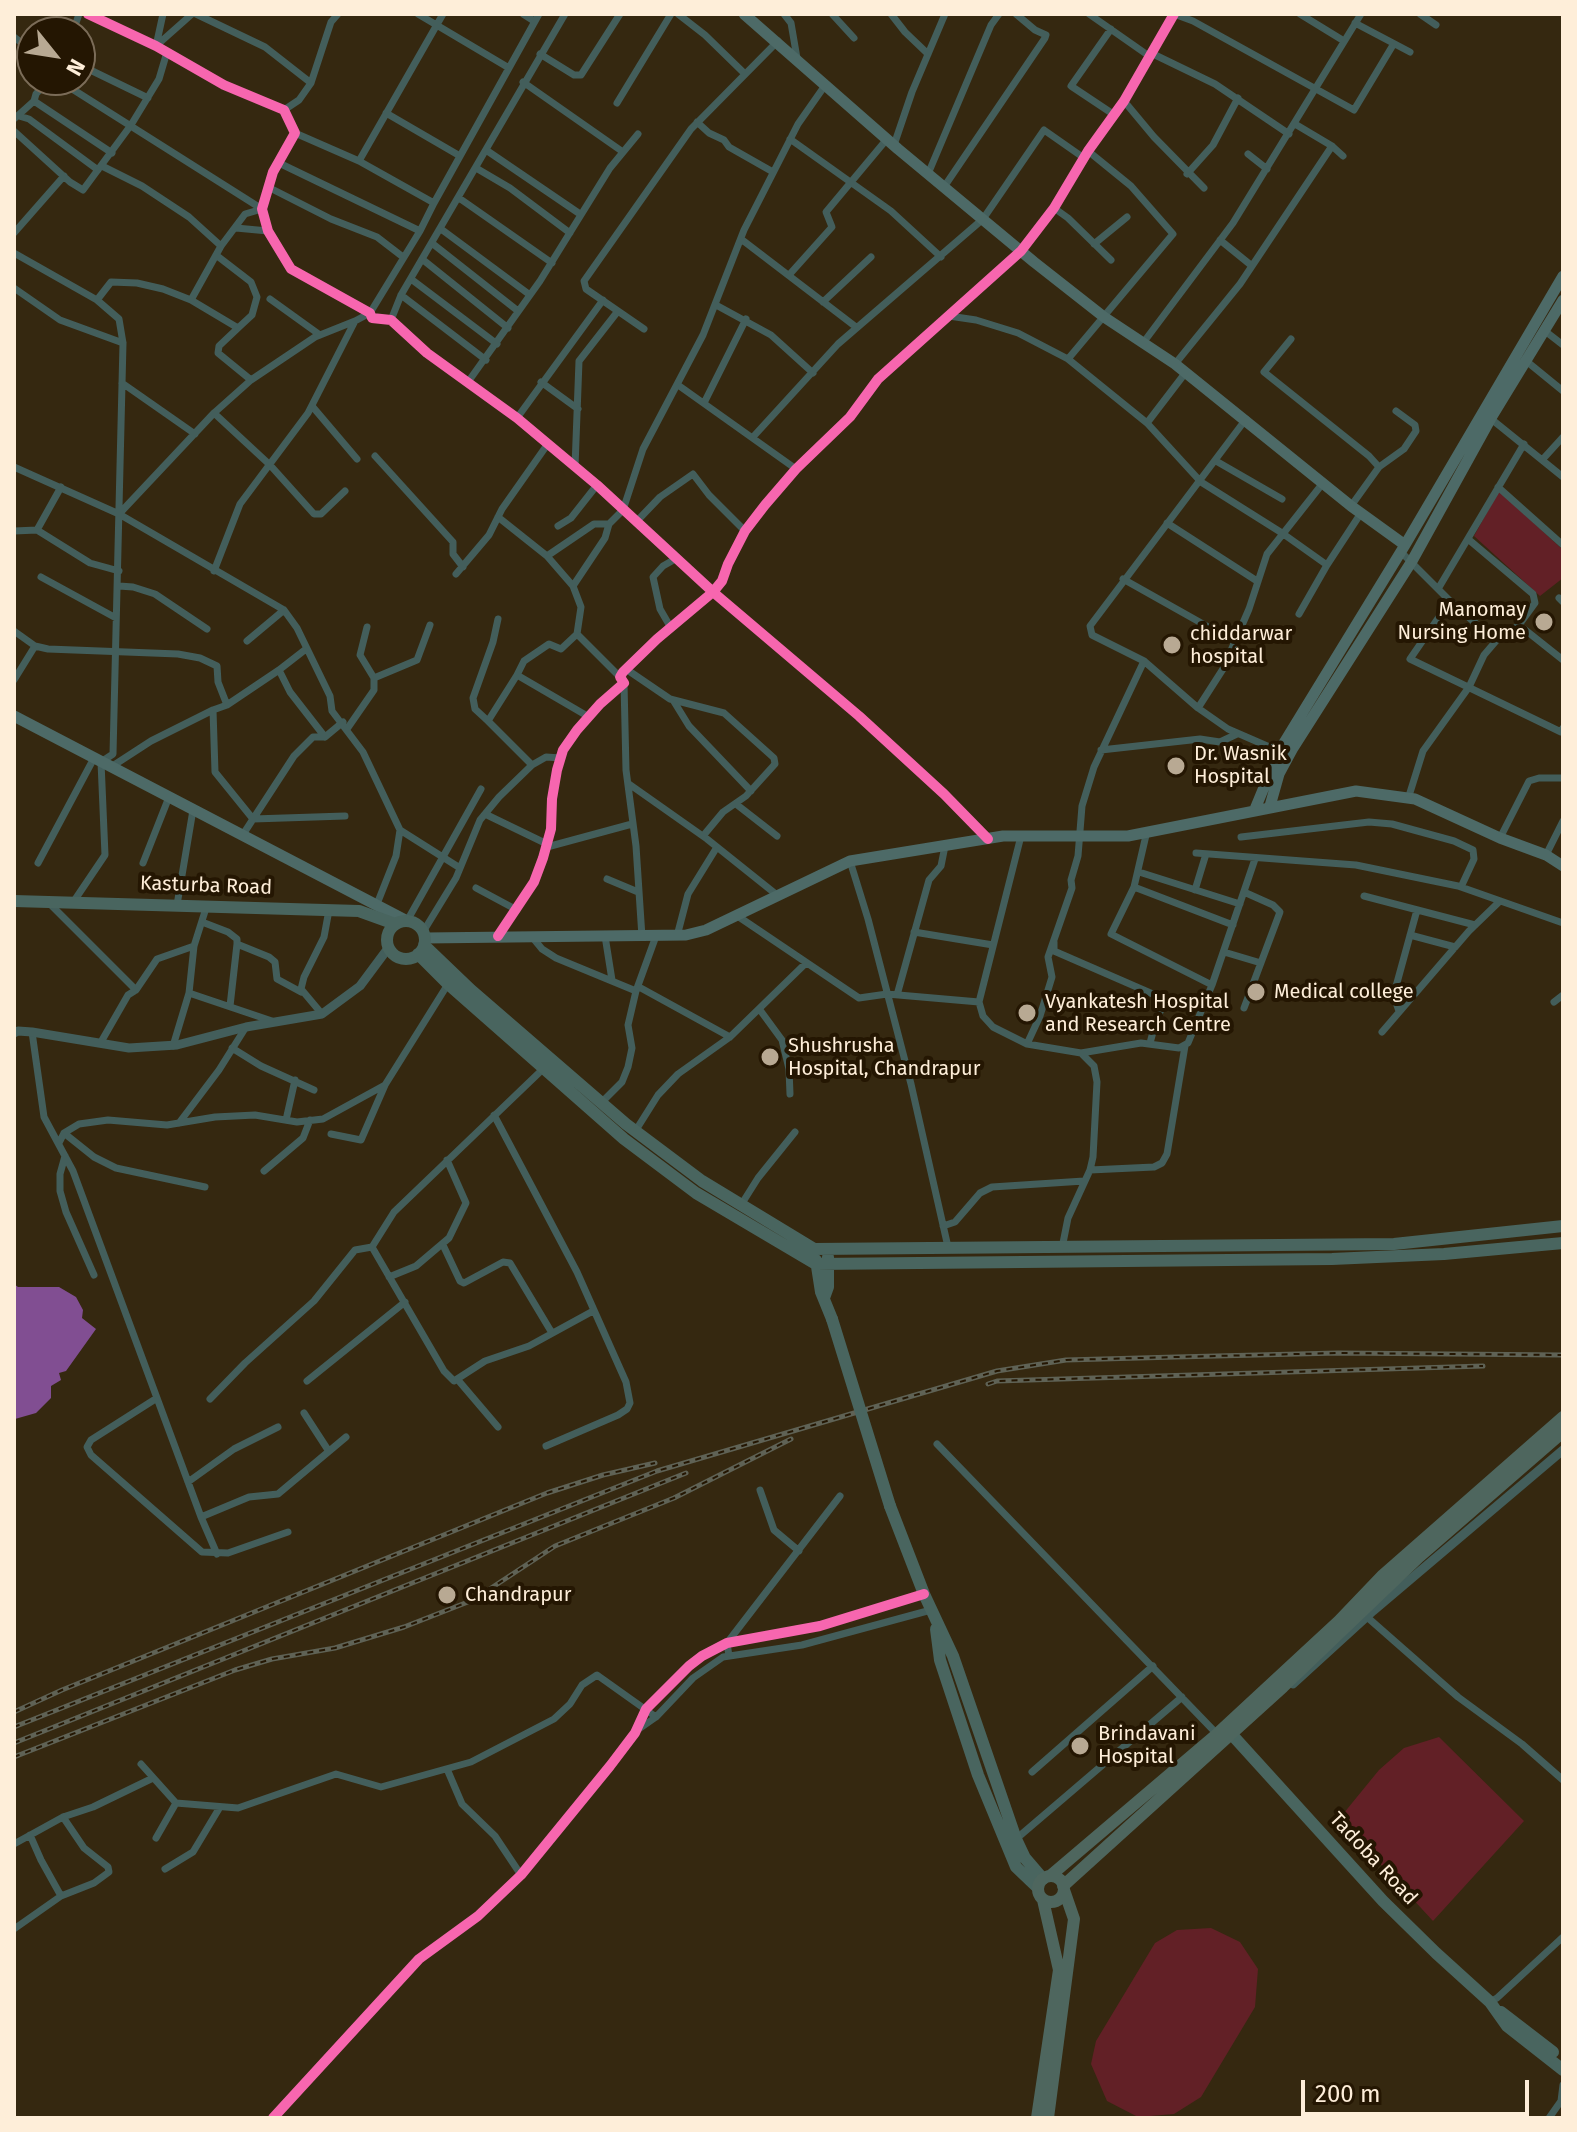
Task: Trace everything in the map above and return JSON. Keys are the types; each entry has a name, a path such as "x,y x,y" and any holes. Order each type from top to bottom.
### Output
{"highway":[{"path":"1043,1886 1049,1902 1058,1900 1063,1888 1383,1575 1563,1417"},
{"path":"1043,1886 1224,1732 1264,1704 1381,1592 1563,1432"},
{"path":"1043,1886 1058,1878 1074,1919 1048,2118"},
{"path":"1037,2118 1059,1965 1043,1886"}],"main road":[{"path":"744,14 1021,251 1104,317 1186,372 1403,549"},
{"path":"1255,809 1284,752 1403,549 1521,359 1563,276"},
{"path":"1521,359 1545,331 1563,300"},
{"path":"1270,806 1284,752 1412,561 1486,414"},
{"path":"14,716 377,904 401,922 414,922 422,942 448,984 624,1139 696,1193 822,1264 1290,1253 1563,1226"},
{"path":"401,922 388,934 389,947 402,958 422,942 498,936 677,936 706,930 850,861 1021,836 1128,836 1356,791 1408,799 1546,855 1563,866"},
{"name":"Kasturba Road","path":"14,901 359,911 401,922"},
{"path":"422,942 471,990 600,1103 702,1181 821,1249 953,1247 1444,1254 1563,1243"},
{"path":"953,1247 958,1263"},
{"path":"821,1249 824,1299 890,1506 924,1594 953,1656 1016,1839 1043,1886"},
{"path":"932,1612 940,1660 978,1775 1016,1867 1043,1886"},
{"name":"Tadoba Road","path":"1224,1732 1436,1953 1494,2006 1563,2061"},
{"name":"Tadoba Road","path":"1494,2006 1507,2026 1563,2070"}],"street":[{"path":"88,14 156,46 224,85 284,110 295,133 359,161 434,203"},
{"path":"107,23 112,14"},
{"path":"156,46 163,14"},
{"path":"156,46 194,14 265,47 311,83"},
{"path":"325,14 331,22"},
{"path":"284,110 299,100 311,83 331,22 338,14"},
{"path":"418,14 509,68"},
{"path":"359,161 443,14"},
{"path":"119,514 214,413 251,380 320,335 370,313 420,231 537,18 523,14"},
{"path":"391,320 401,295 565,14"},
{"path":"540,54 574,75 581,75 620,14"},
{"path":"617,103 671,14"},
{"path":"678,14 744,73"},
{"path":"784,14 791,23 797,58"},
{"path":"832,14 854,38"},
{"path":"891,14 928,54"},
{"path":"789,275 832,227 826,212 891,142 945,14"},
{"path":"928,174 991,25 999,14"},
{"path":"944,187 1045,38 1046,35 1016,14"},
{"path":"1089,14 1150,55 1238,98 1289,134"},
{"path":"498,936 534,882 547,845 552,799 563,750 622,680 626,669 713,592 722,581 745,531 796,469 850,417 878,379 1021,251 1054,208 1086,154 1124,101 1174,14 1193,21 1354,110 1393,45"},
{"path":"1300,14 1344,41"},
{"path":"1143,343 1220,240 1289,134 1361,14"},
{"path":"1420,14 1436,25"},
{"path":"1355,23 1410,52"},
{"path":"1111,29 1071,86 1113,114"},
{"path":"644,329 586,289 584,281 697,122 778,41"},
{"path":"14,131 83,190 148,98 159,79 167,52"},
{"path":"96,73 148,98"},
{"path":"523,82 623,152"},
{"path":"573,586 605,538 609,524 623,510 643,449 716,305 741,239 790,139 826,84"},
{"path":"16,117 35,96"},
{"path":"84,96 262,209"},
{"path":"1187,174 1213,145 1238,98"},
{"path":"34,101 112,153"},
{"path":"1124,101 1187,174 1204,188"},
{"path":"386,113 460,156"},
{"path":"16,117 29,119 100,168 142,186 189,217 221,246"},
{"path":"697,122 724,140 729,147 773,172"},
{"path":"1295,124 1343,156"},
{"path":"753,437 856,327 983,219 1044,130 1086,154 1131,186 1173,234 1068,359"},
{"path":"295,133 268,187 262,209 268,231 291,269 370,313 372,318 391,320 427,353 517,418 597,485 713,592 859,716 988,839"},
{"path":"468,382 552,263 580,214 638,134"},
{"path":"790,139 891,211 941,257"},
{"path":"1175,364 1252,266 1332,146"},
{"path":"486,150 580,214"},
{"path":"1248,154 1267,169"},
{"path":"279,163 420,231"},
{"path":"476,168 510,188 570,233"},
{"path":"14,233 64,176"},
{"path":"268,187 331,219 377,237 403,257"},
{"path":"459,198 552,263"},
{"path":"1054,208 1111,260"},
{"path":"191,300 221,246 245,214 262,209"},
{"path":"1094,244 1127,217"},
{"path":"236,228 268,231"},
{"path":"441,229 530,295"},
{"path":"741,239 856,327"},
{"path":"1220,240 1252,266"},
{"path":"433,244 518,311"},
{"path":"14,253 97,300 119,319 123,343 113,754 102,762 38,863"},
{"path":"216,255 251,282 257,297 252,315 219,346 218,353 251,380"},
{"path":"823,302 871,257"},
{"path":"422,259 508,328"},
{"path":"411,279 497,344"},
{"path":"97,300 111,282 137,283 191,300 238,328"},
{"path":"14,288 60,320 123,343"},
{"path":"401,295 486,360"},
{"path":"270,299 320,335"},
{"path":"517,418 603,300"},
{"path":"716,305 771,335 813,373"},
{"path":"575,467 579,361 618,311"},
{"path":"949,316 976,320 1018,333 1068,359 1147,423 1201,482 1327,565"},
{"path":"704,403 746,319"},
{"path":"214,571 240,504 312,406 355,321"},
{"path":"1545,331 1563,345"},
{"path":"1291,339 1264,372 1379,467"},
{"path":"1521,359 1563,391"},
{"path":"1147,423 1186,372"},
{"path":"541,382 578,409"},
{"path":"122,383 195,434"},
{"path":"678,385 796,469"},
{"path":"312,406 357,459"},
{"path":"1299,614 1379,467 1404,449 1416,431 1415,425 1396,411"},
{"path":"214,413 270,465 316,515 321,514 345,491"},
{"path":"1486,414 1563,477"},
{"path":"1246,419 1090,626 1092,635 1144,661 1198,708 1237,734 1284,752"},
{"path":"1543,459 1563,437"},
{"path":"1438,589 1524,444"},
{"path":"456,574 489,535 547,445"},
{"path":"375,456 453,542 453,554 463,567"},
{"path":"1216,461 1282,499"},
{"path":"14,467 119,514 284,610 297,628 330,696 332,711 363,752 400,830 396,856 377,904"},
{"path":"637,521 660,497 693,474 745,531"},
{"path":"1198,708 1223,669 1249,609 1267,554 1323,483"},
{"path":"558,526 571,518 597,485"},
{"path":"37,530 61,487"},
{"path":"1498,487 1563,545"},
{"path":"488,721 524,661 549,644 561,649 577,634 581,607 573,586 547,556 498,517"},
{"path":"1167,523 1257,581"},
{"path":"547,556 594,524 609,524"},
{"path":"14,531 37,530 90,563 119,571"},
{"path":"1408,799 1423,751 1469,687 1484,655 1496,641 1519,625 1535,603 1535,597 1468,539"},
{"path":"1403,549 1450,601 1496,641"},
{"path":"671,628 660,609 653,577 663,566 677,558"},
{"path":"41,577 116,618"},
{"path":"1123,579 1235,642"},
{"path":"119,586 155,594 207,629"},
{"path":"1450,601 1410,659 1561,732 1563,728"},
{"path":"247,641 284,610"},
{"path":"498,619 472,701 475,709 532,765"},
{"path":"374,678 417,660 430,625"},
{"path":"1519,625 1563,660"},
{"path":"242,836 294,756 313,737 325,737 345,726 374,690 374,678 360,655 367,627"},
{"path":"14,631 35,646 48,649 178,654 208,661 218,669 218,682 227,705"},
{"path":"577,634 622,680 626,770 642,937"},
{"path":"14,680 35,646"},
{"path":"102,762 227,705 306,649"},
{"path":"1027,1044 1052,977 1048,957 1072,888 1082,806 1101,750 1144,661"},
{"path":"626,669 673,700 724,713 774,757 775,764 751,791 723,812 703,836"},
{"path":"279,670 297,701 325,737"},
{"path":"517,675 589,717"},
{"path":"673,700 689,726 751,791"},
{"path":"213,710 215,772 253,819"},
{"path":"1101,750 1200,739 1220,742 1237,734"},
{"path":"422,942 485,814 532,765 546,757 561,758"},
{"path":"74,901 105,855 102,762"},
{"path":"1500,838 1529,781 1563,778"},
{"path":"629,784 703,836 777,895"},
{"path":"401,922 481,789"},
{"path":"143,863 169,797"},
{"path":"736,804 777,836"},
{"path":"177,905 193,810"},
{"path":"485,814 547,845 632,824"},
{"path":"253,819 345,816"},
{"path":"1546,855 1563,821"},
{"path":"1241,837 1369,822 1392,824 1454,841 1473,850 1474,859 1461,887"},
{"path":"400,830 460,868"},
{"path":"1147,831 1134,887 1111,934 1212,985"},
{"path":"1021,836 979,1002 983,1016 993,1027 1027,1044 1081,1053 1150,1043 1179,1048 1185,1046"},
{"path":"897,995 929,880 941,866 945,846"},
{"path":"677,936 688,894 717,847"},
{"path":"1196,853 1356,865 1461,887 1563,923"},
{"path":"1195,890 1206,854"},
{"path":"1090,1170 1154,1167 1162,1163 1167,1154 1185,1046 1212,985 1255,859"},
{"path":"850,861 887,994 943,1226 953,1247"},
{"path":"1139,872 1240,904"},
{"path":"607,879 638,892"},
{"path":"1134,887 1233,925"},
{"path":"476,888 517,910"},
{"path":"1244,892 1273,905 1280,912 1244,1008"},
{"path":"1364,896 1475,925"},
{"path":"47,900 136,990"},
{"path":"1382,1032 1455,947 1500,901"},
{"path":"173,1046 189,993 194,946 207,905"},
{"path":"301,992 304,977 324,937 329,910"},
{"path":"1399,1011 1395,990 1417,910"},
{"path":"735,914 859,998 887,994 979,1002"},
{"path":"202,922 237,939 230,1006"},
{"path":"914,932 993,945"},
{"path":"1410,935 1455,947"},
{"path":"532,936 542,949 556,958 638,989 730,1037"},
{"path":"605,936 612,980"},
{"path":"600,1103 622,1082 628,1067 632,1048 628,1025 656,936"},
{"path":"1054,941 1054,951 1162,998 1163,1005 1150,1043"},
{"path":"237,944 269,957 275,962 277,979 301,992 322,1014"},
{"path":"101,1042 128,995 136,990 157,959 194,946"},
{"path":"15,1031 129,1048 173,1046 246,1027 322,1014 360,986 389,947"},
{"path":"1224,952 1261,963"},
{"path":"636,1130 658,1095 678,1074 730,1037 806,963"},
{"path":"331,1134 361,1140 385,1085 448,984"},
{"path":"189,993 274,1022"},
{"path":"1554,1002 1563,995"},
{"path":"760,1010 782,1040 789,1069 790,1094"},
{"path":"179,1123 246,1027"},
{"path":"32,1032 44,1117 65,1155 217,1554"},
{"path":"232,1048 261,1066 314,1090"},
{"path":"1062,1248 1068,1218 1090,1170 1097,1082 1094,1066 1081,1053"},
{"path":"210,1399 314,1301 355,1250 372,1247 394,1212 543,1069"},
{"path":"286,1120 295,1080"},
{"path":"59,1143 64,1133 79,1124 108,1120 167,1125 215,1117 255,1115 286,1120 323,1119 385,1085"},
{"path":"494,1115 577,1272 626,1382 630,1403 618,1415 546,1446"},
{"path":"264,1171 300,1142 310,1120"},
{"path":"741,1205 795,1132"},
{"path":"64,1133 94,1157 116,1168 205,1187"},
{"path":"65,1155 60,1191 94,1275"},
{"path":"389,1277 416,1266 449,1238 466,1203 447,1160"},
{"path":"943,1226 955,1222 980,1193 992,1187 1084,1181"},
{"path":"443,1245 464,1283 503,1262 510,1263 552,1333"},
{"path":"372,1247 444,1371 454,1381 485,1361 529,1346 593,1311"},
{"path":"307,1381 405,1302"},
{"path":"458,1380 498,1427"},
{"path":"157,1398 91,1440 87,1447 89,1452 196,1549 208,1554 288,1532"},
{"path":"304,1413 328,1450"},
{"path":"188,1482 234,1449 278,1427"},
{"path":"201,1517 249,1497 280,1493 346,1437"},
{"path":"937,1444 1182,1697 1224,1732"},
{"path":"1264,1704 1306,1674 1367,1617 1563,1450"},
{"path":"760,1490 774,1530 799,1551"},
{"path":"729,1656 727,1643 840,1496"},
{"path":"273,2118 419,1959 478,1916 521,1875 635,1733 646,1709 689,1666 727,1643 820,1626 924,1594"},
{"path":"635,1733 656,1717 693,1678 712,1663 729,1656 802,1645 932,1612"},
{"path":"1367,1617 1458,1697 1522,1744 1563,1780"},
{"path":"1032,1772 1153,1666"},
{"path":"141,1764 176,1803 243,1808 336,1774 381,1787 488,1754 554,1719 570,1704 582,1685 597,1675 656,1717"},
{"path":"1016,1839 1182,1697"},
{"path":"447,1769 462,1804 495,1836 521,1875"},
{"path":"14,1844 63,1817 93,1807 153,1778"},
{"path":"156,1838 176,1803"},
{"path":"165,1869 193,1852 220,1807"},
{"path":"14,1929 61,1896 94,1883 107,1874 109,1869 84,1848 63,1817"},
{"path":"30,1835 61,1896"},
{"path":"1494,2006 1497,1998 1563,1937"},
{"path":"1549,2118 1562,2104 1563,2085"}],"shaded area":[{"path":"1499,491 1563,550 1563,578 1540,596 1474,536"},
{"path":"14,1284 18,1287 59,1287 76,1297 83,1310 82,1318 96,1329 66,1371 59,1373 61,1380 51,1386 51,1398 36,1413 15,1419 14,1440"},
{"path":"1439,1737 1524,1821 1433,1921 1339,1819 1379,1770 1404,1748"},
{"path":"1211,1928 1240,1942 1258,1969 1255,2007 1201,2097 1174,2114 1138,2117 1107,2101 1091,2064 1096,2041 1155,1943 1177,1930"}],"railway":[{"path":"14,1727 657,1471 997,1371 1066,1360 1338,1353 1563,1355"},
{"path":"988,1384 997,1381 1483,1366"},
{"path":"14,1757 235,1670 272,1659 335,1648 404,1627 473,1600 555,1546 674,1498 791,1439"},
{"path":"14,1712 547,1493 655,1463"},
{"path":"14,1743 686,1473"}],"cycle path":[{"path":"88,14 156,46 224,85 284,110 295,133 273,172 262,209 268,231 291,269 370,313 372,318 391,320 427,353 517,418 597,485 713,592 859,716 988,839"},
{"path":"498,936 534,882 551,829 557,770 563,750 577,730 624,683 620,677 623,672 713,592 722,581 745,531 765,505 796,469 850,417 878,379 1021,251 1054,208 1088,151 1124,101 1174,14"},
{"path":"273,2118 419,1959 478,1916 521,1875 635,1733 646,1709 689,1666 727,1643 820,1626 924,1594"}],"place":[{"name":"Manomay Nursing Home","path":"1544,622"},
{"name":"chiddarwar hospital","path":"1172,645"},
{"name":"Dr. Wasnik Hospital","path":"1176,766"},
{"name":"Medical college","path":"1256,992"},
{"name":"Vyankatesh Hospital and Research Centre","path":"1027,1013"},
{"name":"Shushrusha Hospital, Chandrapur","path":"770,1057"},
{"name":"Chandrapur","path":"447,1595"},
{"name":"Brindavani Hospital","path":"1080,1746"}]}
